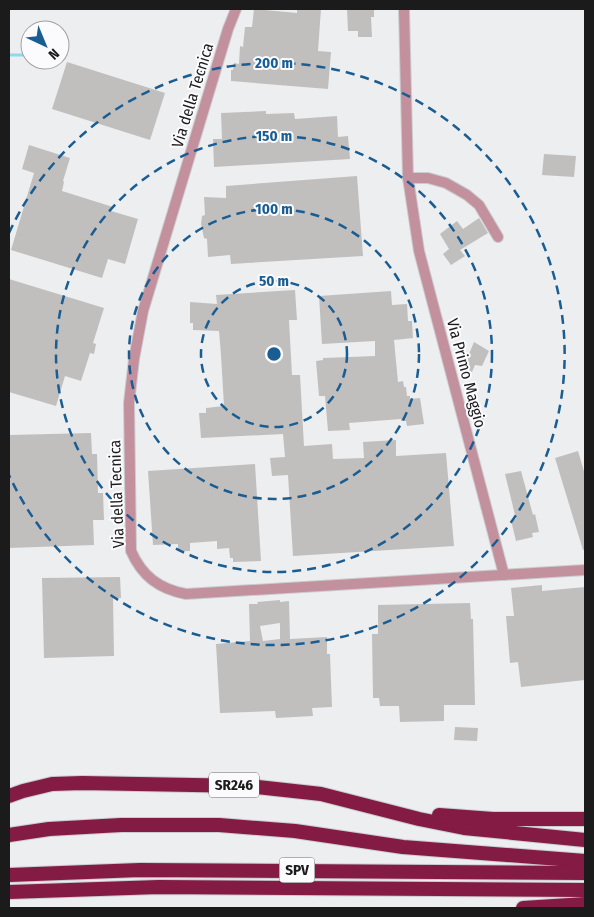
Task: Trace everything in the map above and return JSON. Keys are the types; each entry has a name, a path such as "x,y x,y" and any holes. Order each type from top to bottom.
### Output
{"highway":[{"name":"SR246","path":"9,796 23,790 52,784 248,786 321,794 418,819 464,828 585,840"},
{"path":"384,809 493,819 585,819"},
{"path":"9,835 49,829 121,825 219,825 295,831 403,847 585,861"},
{"name":"SPV","path":"9,875 140,870 585,873"},
{"name":"SPV","path":"9,892 168,887 585,890"},
{"path":"523,908 585,904"}],"street":[{"name":"Via della Tecnica","path":"236,9 228,29 143,311 134,359 129,403 131,551 136,562 146,575 157,584 173,592 186,594 585,570"},
{"name":"Via Primo Maggio","path":"404,9 408,178 419,251 504,575"},
{"path":"408,178 428,178 446,183 467,195 479,205 498,237"}],"building":[{"path":"254,9 297,13 297,9 321,9 318,51 331,52 328,89 231,81 231,70 233,70 234,63 239,64 240,46 243,47 245,27 252,27"},
{"path":"347,9 374,9 374,17 371,17 372,37 358,37 358,31 348,31"},
{"path":"70,63 165,93 150,140 52,109 64,70 70,70"},
{"path":"266,111 266,114 294,113 295,119 337,116 338,137 348,136 350,159 214,167 213,139 222,139 221,113"},
{"path":"29,145 70,158 62,191 113,207 111,211 138,219 125,264 108,259 102,278 11,250 34,173 22,169"},
{"path":"544,154 576,156 574,177 542,175"},
{"path":"357,176 363,256 231,264 230,255 208,257 207,239 204,238 201,224 202,216 205,215 204,197 226,198 226,186"},
{"path":"479,218 488,233 460,250 465,256 451,265 443,254 449,249 440,234 457,221 463,229"},
{"path":"9,279 104,308 93,343 96,344 94,354 90,353 81,381 65,376 56,406 9,392"},
{"path":"295,290 297,320 289,320 292,375 300,375 304,446 332,444 333,459 364,458 363,442 396,440 396,456 446,453 454,546 293,556 288,475 272,476 270,458 285,457 283,434 201,438 199,413 206,413 206,408 224,406 221,355 219,331 193,330 193,323 190,323 190,302 217,304 216,295"},
{"path":"391,291 392,305 407,304 408,321 412,321 413,338 394,340 398,382 403,381 407,396 410,396 410,399 420,398 424,424 407,426 406,421 401,421 401,419 349,423 350,430 328,431 325,396 319,396 316,361 323,360 323,358 375,356 375,341 322,344 319,296"},
{"path":"474,342 489,351 482,366 475,365 472,372 463,368"},
{"path":"91,433 92,454 97,454 98,493 103,493 104,520 93,520 94,545 9,548 9,435"},
{"path":"578,451 585,475 585,550 583,550 555,458"},
{"path":"255,464 261,561 233,562 233,558 230,558 229,548 217,549 217,541 190,543 190,551 178,551 178,544 153,545 148,471"},
{"path":"521,471 539,532 532,533 533,537 516,541 511,520 516,519 505,474"},
{"path":"120,577 121,598 113,598 114,656 44,658 42,578"},
{"path":"542,585 542,591 585,587 585,680 521,687 518,662 510,663 506,616 514,616 511,588"},
{"path":"289,601 290,639 327,637 327,654 330,654 332,707 312,708 313,716 276,718 275,711 220,713 216,644 250,641 249,604 258,604 257,602","holes":["280,623 280,639 263,641 260,626"]},
{"path":"470,603 471,619 473,619 475,705 444,705 444,721 400,722 399,706 380,706 379,698 373,698 372,634 378,634 378,605"},
{"path":"455,727 478,728 477,741 454,740"}],"waterway":[{"path":"9,55 20,55"}]}
